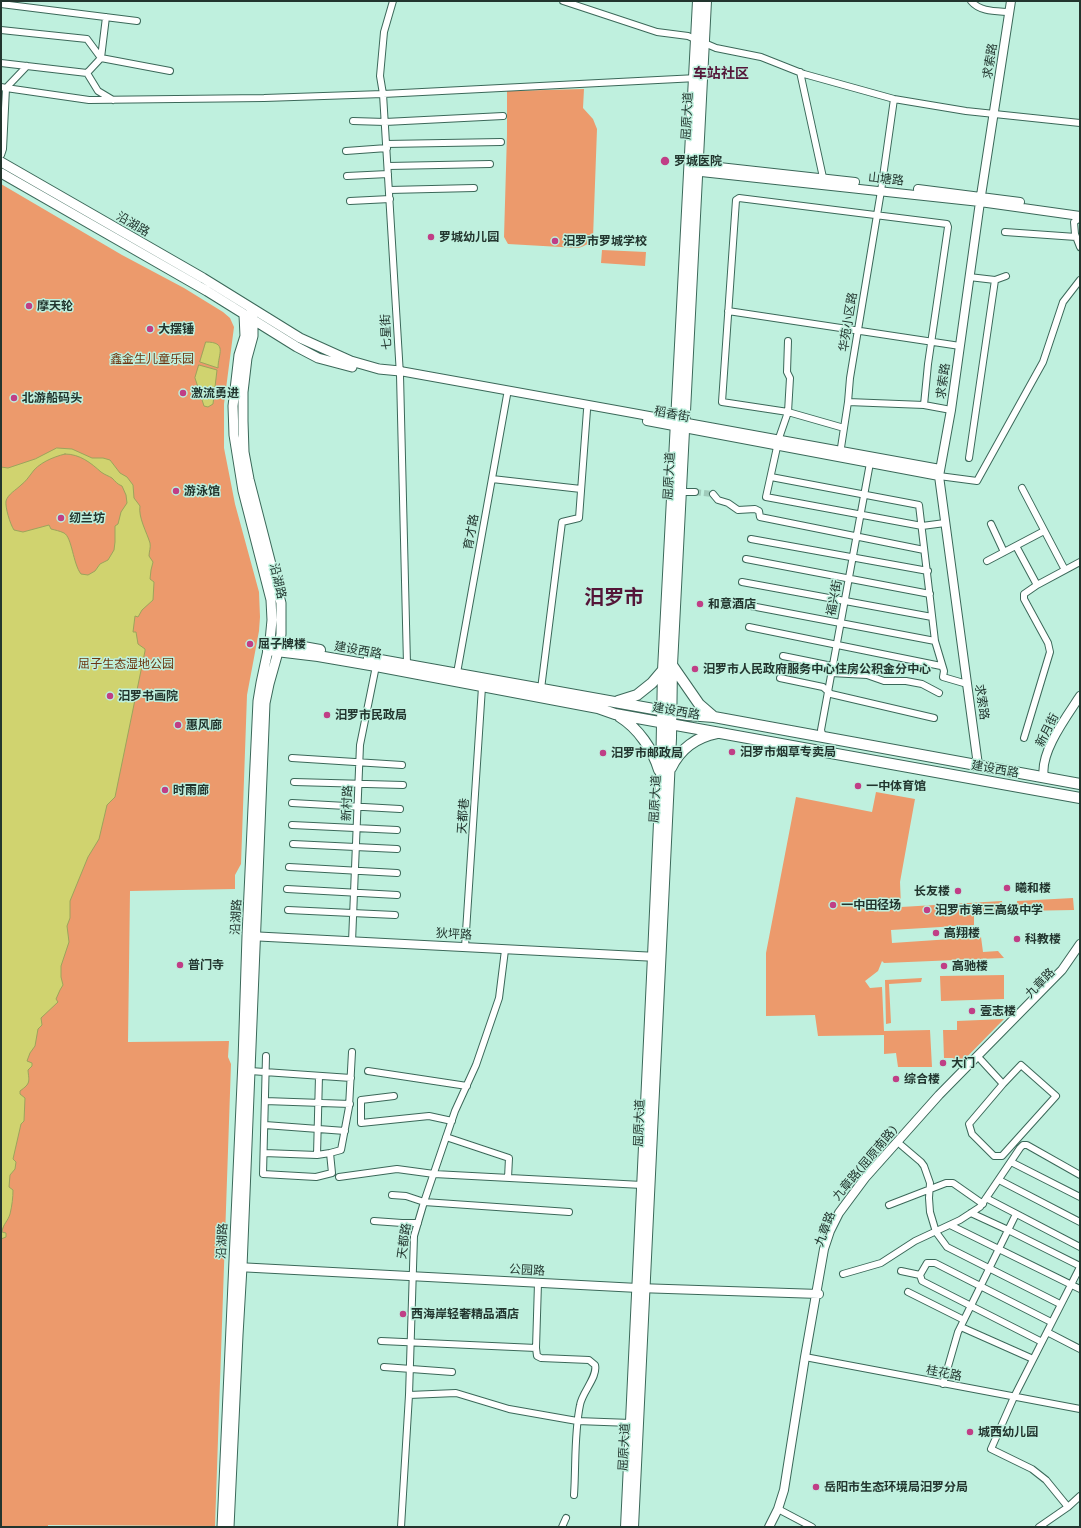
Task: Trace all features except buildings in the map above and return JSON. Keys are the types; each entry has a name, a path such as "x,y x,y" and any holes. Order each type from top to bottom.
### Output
{"main road":[{"name":"屈原大道","path":"698,1 700,42"},
{"name":"屈原大道","path":"626,1527 631,1423 641,1288 642,1185 670,771 667,723 668,667 700,42 706,1"},
{"name":"沿湖路","path":"1,162 203,278 248,312 253,320 253,336 247,358 244,392 244,452 276,602 281,634 274,646 261,683 258,701 251,936 250,1072 229,1527"},
{"name":"沿湖路","path":"1,173 201,288 248,312 345,359 379,369 400,373"},
{"name":"沿湖路","path":"248,312 245,336 239,355 234,400 234,435 244,491 276,602"},
{"path":"253,320 318,358 362,370 400,373"},
{"path":"253,336 262,333 275,334"},
{"name":"屈原大道","path":"668,667 681,492 680,425"},
{"name":"建设西路","path":"274,646 407,664 541,689 617,701 687,715 714,717 1080,784"},
{"name":"建设西路","path":"274,646 318,656 598,708 615,714 1080,798"},
{"path":"617,701 637,695 668,667 699,704 714,717"},
{"path":"615,714 632,726 650,750 661,778"},
{"name":"屈原大道","path":"633,1527 641,1288 657,956 661,778 667,723"},
{"path":"670,771 679,755 690,745 706,735 721,733"},
{"name":"沿湖路","path":"222,1527 232,1267 251,936"}],"street":[{"name":"七星街","path":"393,1 384,32 380,76 384,94 400,373 407,664"},
{"path":"563,1 657,32 681,34 716,48 761,57 800,72 894,99 966,111 1080,123"},
{"path":"971,1 978,8 984,10 1009,12"},
{"name":"求索路","path":"978,765 945,523 940,472 951,410 980,199 1011,1"},
{"path":"1,4 136,21"},
{"path":"87,73 102,58 106,17"},
{"path":"1,30 87,40 102,58 170,71"},
{"path":"1,64 87,73"},
{"path":"1,155 3,149 3,88 27,66"},
{"path":"800,72 824,182"},
{"path":"87,73 98,91 113,100"},
{"path":"3,88 89,100 264,98 384,94 698,78"},
{"name":"华苑小区路","path":"840,454 850,378 877,215 894,99"},
{"path":"353,121 385,122 503,116"},
{"path":"346,151 386,146 501,142"},
{"path":"388,166 490,164"},
{"name":"山塘路","path":"694,168 1080,211"},
{"path":"347,176 388,174"},
{"path":"389,190 474,188"},
{"path":"844,428 788,412 722,402 736,200 739,198 948,225 924,405"},
{"path":"350,201 390,199"},
{"name":"山塘路","path":"980,199 1080,217"},
{"path":"1080,217 1074,222 1076,237 1080,247"},
{"path":"1006,232 1076,237"},
{"path":"969,277 995,280 1006,276"},
{"path":"969,458 995,280"},
{"path":"840,454 940,472 977,481 1043,362 1063,302 1080,280"},
{"path":"728,311 960,346"},
{"path":"788,341 787,372 790,378 788,412 778,442 772,477 766,497 861,516 922,526 945,523"},
{"path":"400,373 680,425"},
{"name":"稻香街","path":"400,373 587,410 778,442 840,454 870,463 940,472"},
{"name":"育才路","path":"457,673 507,395"},
{"path":"848,402 924,405 951,410"},
{"path":"541,689 562,522 579,518 587,410"},
{"name":"福兴街","path":"823,737 821,730 870,463"},
{"path":"772,477 919,506 928,572 932,617 941,666 944,671 943,677 967,684"},
{"path":"492,479 581,489"},
{"path":"1022,488 1065,570"},
{"path":"681,492 695,492"},
{"path":"713,494 718,500 728,503 738,510 754,509 759,511 760,518 924,550"},
{"path":"991,524 1004,552"},
{"path":"987,561 1044,531"},
{"path":"751,539 928,572"},
{"path":"1016,546 1037,585"},
{"path":"746,559 930,594"},
{"path":"1024,738 1050,652 1048,643 1024,599 1024,594 1026,591 1080,562"},
{"path":"742,582 932,617"},
{"path":"751,606 936,641"},
{"path":"749,627 941,666"},
{"path":"783,656 832,669 867,675 884,681 906,680 922,684 939,693"},
{"name":"新村路","path":"352,942 360,745 376,666"},
{"path":"780,678 823,687 831,694 934,718"},
{"name":"天都巷","path":"465,947 482,686"},
{"name":"新月街","path":"1044,777 1043,771 1048,750 1059,727 1080,696"},
{"path":"292,758 402,765"},
{"path":"294,782 359,785 403,785"},
{"path":"292,803 400,809"},
{"path":"292,825 398,830"},
{"path":"293,844 397,849"},
{"path":"289,867 398,873"},
{"path":"287,889 398,895"},
{"path":"288,910 394,915"},
{"name":"狄坪路","path":"251,936 505,950 657,956"},
{"name":"九章路(屈原南路)","path":"818,1294 824,1249 830,1231 839,1212 851,1195 939,1096 1062,970 1080,944"},
{"name":"天都路","path":"401,1527 409,1395 414,1236 446,1137 476,1065 499,998 505,950"},
{"name":"九章路","path":"773,1527 786,1490 796,1439 807,1357 818,1294 828,1250 844,1213 868,1182 901,1145 1066,973 1080,954"},
{"path":"264,1153 317,1155 341,1150 350,1104 352,1052"},
{"path":"266,1056 263,1174 316,1177 332,1173 330,1153"},
{"path":"981,1060 1003,1084"},
{"path":"1021,1065 1056,1096 1002,1156 994,1156 972,1134 969,1124 1003,1084 1021,1065"},
{"path":"250,1072 351,1078"},
{"path":"368,1072 467,1086"},
{"path":"317,1155 319,1076"},
{"path":"394,1096 361,1100 361,1123 429,1116 452,1121"},
{"path":"265,1101 350,1104"},
{"path":"265,1125 345,1131"},
{"path":"446,1137 509,1158 508,1178"},
{"path":"901,1145 921,1162 929,1179 929,1205 936,1232 947,1247 1060,1304"},
{"path":"843,1274 881,1263 915,1241 950,1225 980,1207 1023,1145 1027,1145 1080,1175"},
{"path":"1011,1162 1080,1197"},
{"path":"339,1177 397,1169 434,1174 642,1185"},
{"path":"999,1180 1080,1222"},
{"path":"889,1204 946,1183 953,1183 984,1201 1016,1214 1080,1247"},
{"path":"392,1195 406,1196 424,1202 569,1212"},
{"path":"971,1213 1080,1267 1014,1397 991,1449 1032,1469 1046,1480 1068,1507"},
{"path":"943,1384 960,1327 1016,1214"},
{"path":"374,1221 418,1223"},
{"path":"950,1225 999,1248 1080,1290"},
{"path":"1042,1342 922,1281 920,1275 927,1263 935,1263 1052,1322"},
{"name":"公园路","path":"232,1267 412,1275 641,1288 818,1294"},
{"path":"902,1271 920,1275"},
{"path":"538,1283 537,1356 541,1358 589,1360 595,1365 595,1374 583,1393 577,1421 574,1495"},
{"path":"908,1292 964,1320"},
{"path":"960,1327 1034,1359"},
{"path":"1047,1332 1080,1349"},
{"path":"381,1341 536,1348"},
{"name":"桂花路","path":"807,1357 1080,1409"},
{"path":"384,1367 452,1372"},
{"path":"409,1395 456,1393 509,1409 577,1421 631,1423"},
{"path":"1039,1527 1068,1507 1080,1496"},
{"path":"769,1527 779,1510 812,1527"},
{"path":"562,1527 566,1518"}],"green space":[{"path":"584,89 583,108 593,119 597,129 593,238 587,244 578,248 508,244 504,237 507,91"},
{"name":"屈子生态湿地公园","path":"1,184 122,255 184,288 223,312 230,318 234,327 224,404 224,448 235,504 259,592 260,617 259,631 247,695 241,864 235,875 235,889 130,891 128,1042 229,1041 228,1057 231,1064 215,1526 48,1525 48,1527 1,1527"},
{"path":"602,250 646,252 645,266 601,263"},
{"path":"876,792 915,799 900,882 901,907 1002,901 1003,912 974,913 974,925 891,930 892,943 981,937 983,952 998,951 1004,958 884,963 882,961 878,971 865,981 870,988 882,987 884,1031 930,1030 932,1067 898,1067 896,1053 884,1054 884,1035 818,1036 815,1015 766,1016 766,953 796,797 872,812"},
{"path":"1073,898 1074,910 1018,911 1017,901"},
{"path":"1004,975 1004,999 941,1001 940,976"},
{"path":"922,978 921,982 889,984 891,1023 886,1024 885,980"},
{"path":"1004,1019 958,1066 954,1066 953,1058 944,1058 943,1030 957,1030 957,1021"}],"shaded area":[{"path":"206,342 217,344 219,347 220,354 218,368 200,362"},
{"path":"199,365 217,370 213,404 208,407 204,406 195,378"},
{"path":"57,448 72,449 92,458 103,458 110,460 120,473 127,477 133,485 134,498 140,506 141,520 150,543 149,556 153,562 150,579 154,582 153,600 142,610 138,617 135,616 133,632 136,632 138,644 145,649 145,651 115,797 107,805 99,839 88,857 70,901 70,918 67,926 69,942 61,966 63,985 56,999 58,1002 41,1018 42,1025 38,1029 35,1046 27,1061 32,1063 32,1066 28,1070 28,1084 20,1091 20,1094 25,1098 24,1121 21,1124 13,1159 16,1162 15,1169 10,1175 9,1187 13,1190 12,1205 2,1232 6,1233 6,1237 1,1239 1,467 8,468 35,459","holes":["65,454 70,454 85,460 102,473 112,478 122,486 126,495 127,503 121,512 118,524 115,526 114,550 108,560 100,564 95,571 88,575 81,574 78,570 69,540 64,533 51,529 49,525 23,532 14,530 9,520 6,507 8,496 25,481 34,470 46,461"]}],"tunnel":[{"path":"695,492 713,494"}],"place":[{"name":"罗城医院","path":"665,161"},
{"name":"罗城幼儿园","path":"431,237"},
{"name":"汨罗市罗城学校","path":"555,241"},
{"name":"摩天轮","path":"29,306"},
{"name":"大摆锤","path":"150,329"},
{"name":"激流勇进","path":"183,393"},
{"name":"北游船码头","path":"14,398"},
{"name":"游泳馆","path":"176,491"},
{"name":"纫兰坊","path":"61,518"},
{"name":"和意酒店","path":"700,604"},
{"name":"屈子牌楼","path":"250,644"},
{"name":"汨罗市人民政府服务中心住房公积金分中心","path":"695,669"},
{"name":"汨罗书画院","path":"110,696"},
{"name":"汨罗市民政局","path":"327,715"},
{"name":"惠风廊","path":"178,725"},
{"name":"汨罗市烟草专卖局","path":"732,752"},
{"name":"汨罗市邮政局","path":"603,753"},
{"name":"一中体育馆","path":"858,786"},
{"name":"时雨廊","path":"165,790"},
{"name":"曦和楼","path":"1007,888"},
{"name":"长友楼","path":"958,891"},
{"name":"一中田径场","path":"833,905"},
{"name":"汨罗市第三高级中学","path":"927,910"},
{"name":"高翔楼","path":"936,933"},
{"name":"科教楼","path":"1017,939"},
{"name":"普门寺","path":"180,965"},
{"name":"高驰楼","path":"944,966"},
{"name":"壹志楼","path":"972,1011"},
{"name":"大门","path":"943,1063"},
{"name":"综合楼","path":"896,1079"},
{"name":"西海岸轻奢精品酒店","path":"403,1314"},
{"name":"城西幼儿园","path":"970,1432"},
{"name":"岳阳市生态环境局汨罗分局","path":"816,1487"}],"district":[{"name":"车站社区","path":"721,73"},
{"name":"汨罗市","path":"614,597"}],"park label":[{"name":"鑫金生儿童乐园","path":"152,359"}]}
